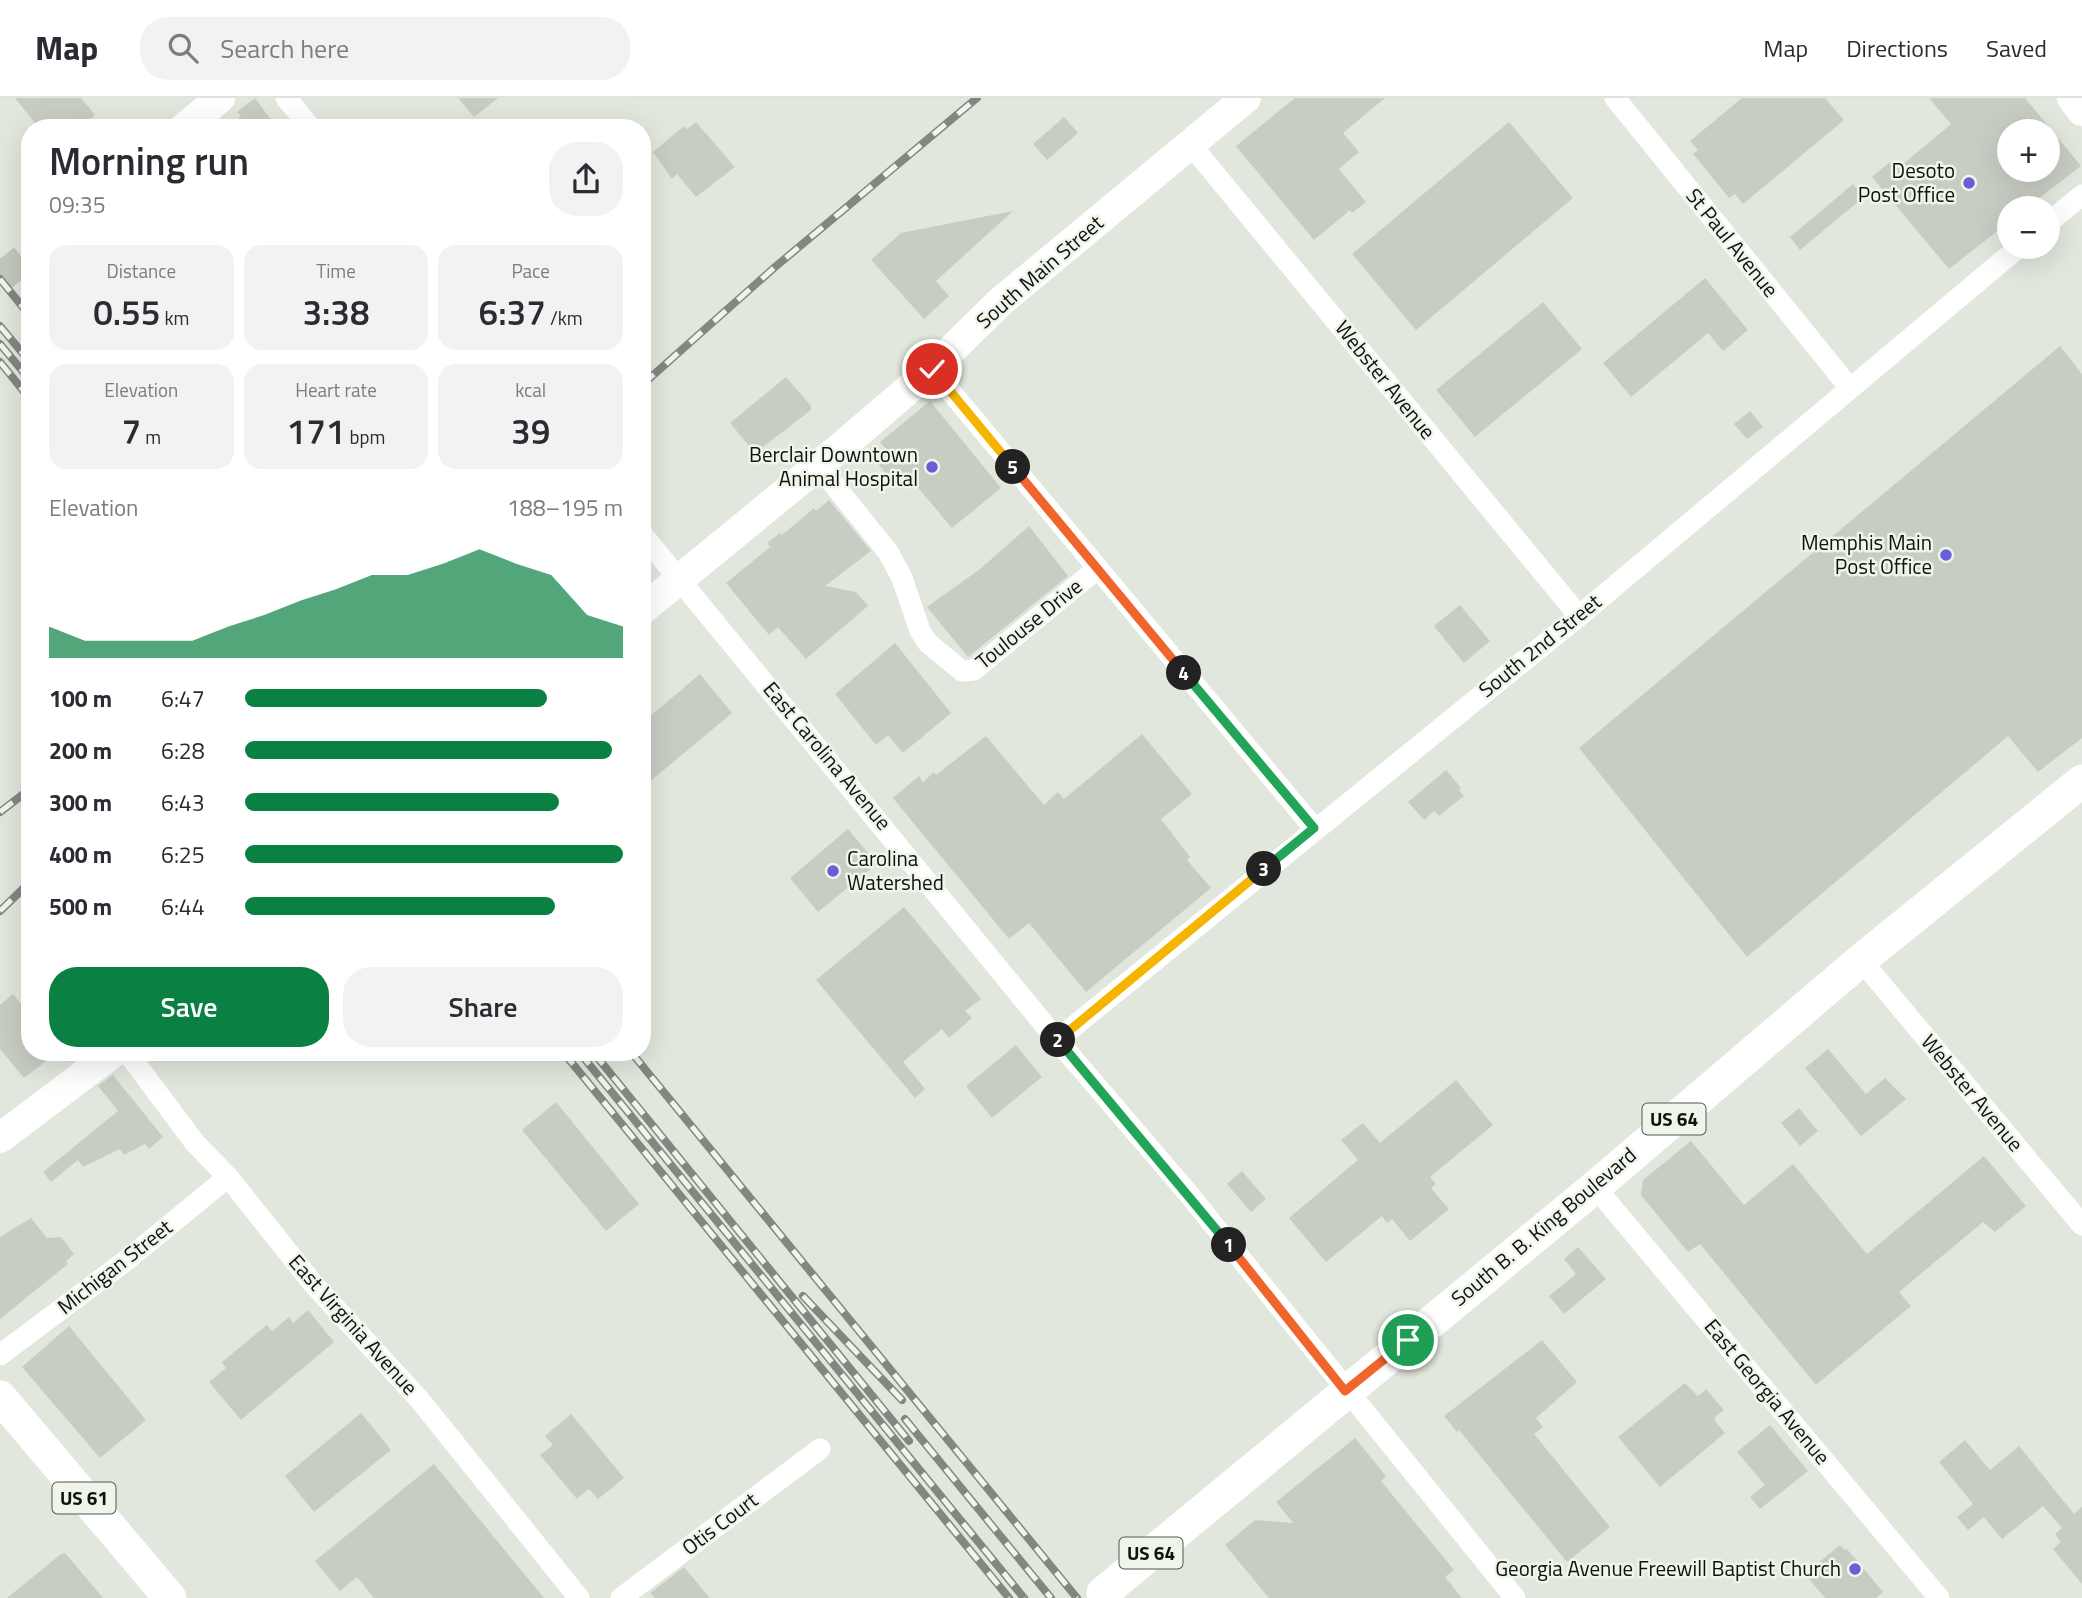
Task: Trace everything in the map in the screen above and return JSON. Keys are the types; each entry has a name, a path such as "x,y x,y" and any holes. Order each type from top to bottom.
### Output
{"main road":[{"path":"195,119 220,98"},
{"name":"South Main Street","path":"651,603 932,369 1000,302 1246,98"},
{"path":"2071,98 2082,111"},
{"name":"South B. B. King Boulevard","path":"1103,1593 1595,1187 1861,960 2082,781"},
{"path":"0,1138 102,1061"},
{"name":"US 61","path":"0,1397 170,1598"}],"street":[{"path":"286,98 304,119"},
{"name":"St Paul Avenue","path":"1615,98 1849,387"},
{"name":"Webster Avenue","path":"1191,145 1578,615"},
{"path":"2060,213 2082,195"},
{"name":"South 2nd Street","path":"1058,1040 1314,828 1578,615 2004,259"},
{"path":"932,369 1314,828"},
{"name":"Toulouse Drive","path":"817,465 887,548 902,578 913,618 928,643 962,671 974,670 1097,569"},
{"name":"East Carolina Avenue","path":"651,545 1058,1040 1187,1192 1345,1391 1515,1598"},
{"name":"Webster Avenue","path":"1861,960 2082,1225"},
{"name":"East Virginia Avenue","path":"134,1061 195,1143 228,1177 315,1286 419,1399 579,1598"},
{"name":"Michigan Street","path":"0,1355 128,1258 228,1177"},
{"name":"East Georgia Avenue","path":"1595,1187 1939,1598"},
{"name":"Otis Court","path":"621,1598 820,1449"}],"building":[{"path":"15,98 81,98 95,115 90,119 32,119"},
{"path":"255,98 270,119 238,119 241,116 237,112"},
{"path":"458,98 498,98 474,117"},
{"path":"1295,98 1385,98 1343,133 1359,152 1339,169 1366,202 1352,213 1350,210 1314,240 1236,146"},
{"path":"1742,98 1825,98 1844,120 1743,204 1735,194 1729,198 1693,154 1698,150 1690,141"},
{"name":"Desoto Post Office","path":"1929,98 2025,98 2042,119 1997,119 1997,182 2060,182 2060,140 2081,166 2042,196 1997,196 1997,231 1949,269 1872,177 1890,162 1897,169 1951,124"},
{"path":"1064,117 1078,133 1047,160 1033,144"},
{"path":"696,122 735,167 696,197 677,174 672,179 653,152 684,126 687,129"},
{"path":"1509,122 1573,198 1416,330 1352,254"},
{"path":"1853,184 1864,197 1800,250 1790,237"},
{"path":"1013,211 936,281 949,296 924,319 871,260 901,233"},
{"path":"1705,278 1748,330 1723,351 1708,333 1631,397 1603,363"},
{"path":"1543,302 1582,349 1475,437 1436,390"},
{"name":"Memphis Main Post Office","path":"2060,346 2082,374 2082,738 2038,772 2008,736 1747,957 1579,748"},
{"path":"786,377 811,406 811,410 755,453 730,423"},
{"name":"Berclair Downtown Animal Hospital","path":"930,401 1001,488 952,528 905,472 893,481 877,463 889,453 880,442"},
{"path":"1750,411 1763,427 1747,439 1734,424"},
{"path":"829,500 871,551 825,586 856,592 868,606 806,659 778,627 769,635 726,583 770,547 767,543"},
{"path":"1029,526 1068,576 968,657 927,607 980,569"},
{"path":"1460,605 1490,641 1464,663 1434,626"},
{"path":"895,643 951,713 903,753 888,735 876,745 835,694"},
{"path":"700,674 732,713 651,780 651,715"},
{"path":"1142,734 1192,794 1161,819 1190,857 1187,860 1211,888 1086,992 1029,923 1009,939 893,798 919,776 923,782 934,772 936,775 986,736 1044,805 1058,792 1064,799"},
{"path":"1446,770 1464,796 1439,816 1434,811 1424,820 1408,802"},
{"name":"Carolina Watershed","path":"848,829 877,864 818,912 790,878"},
{"path":"904,907 981,999 965,1011 972,1018 949,1038 942,1029 903,1062 925,1089 915,1098 816,980"},
{"path":"13,994 21,1004 21,1061 46,1061 24,1078 0,1049 0,1005"},
{"path":"1016,1045 1042,1077 992,1118 966,1086"},
{"path":"1828,1049 1866,1094 1885,1078 1906,1099 1861,1136 1805,1068"},
{"path":"113,1075 163,1137 149,1149 145,1144 124,1155 120,1149 83,1167 78,1160 51,1182 43,1172 118,1111 98,1086"},
{"path":"1456,1080 1493,1125 1430,1177 1436,1184 1431,1188 1449,1209 1410,1241 1392,1219 1387,1223 1382,1216 1326,1262 1289,1218 1358,1160 1341,1140 1363,1123 1380,1143"},
{"path":"556,1102 639,1204 606,1231 522,1130"},
{"path":"1799,1108 1818,1131 1800,1146 1781,1123"},
{"path":"1691,1141 1744,1205 1793,1164 1867,1254 1984,1156 2026,1206 1995,1232 1983,1222 1899,1292 1911,1306 1816,1385 1700,1244 1688,1252 1641,1195 1643,1180"},
{"path":"1242,1171 1266,1199 1251,1212 1227,1184"},
{"path":"31,1218 47,1238 61,1237 74,1254 66,1261 68,1264 0,1319 0,1237"},
{"path":"1578,1247 1606,1279 1564,1314 1549,1296 1576,1274 1564,1259"},
{"path":"308,1310 334,1342 241,1420 209,1382 226,1368 222,1362 267,1325 272,1331 289,1317 293,1323"},
{"path":"69,1326 146,1420 100,1458 22,1367"},
{"path":"1542,1340 1577,1382 1536,1418 1543,1427 1534,1434 1610,1527 1567,1562 1459,1430 1457,1432 1444,1416"},
{"path":"1685,1383 1698,1396 1706,1389 1724,1410 1715,1417 1715,1421 1725,1433 1660,1487 1618,1437"},
{"path":"361,1413 391,1450 314,1512 285,1476"},
{"path":"571,1414 624,1478 598,1499 589,1489 577,1499 540,1455 553,1445 545,1436"},
{"path":"1770,1425 1808,1471 1760,1509 1750,1497 1765,1485 1737,1452"},
{"path":"1355,1438 1386,1476 1381,1481 1454,1570 1445,1577 1462,1598 1269,1598 1225,1545 1255,1520 1293,1523 1276,1502"},
{"path":"1965,1440 1990,1470 2019,1446 2074,1514 2082,1507 2082,1584 2053,1549 2061,1542 2055,1534 2062,1528 2043,1506 2002,1539 1984,1517 1968,1530 1957,1517 1973,1504 1939,1462"},
{"path":"434,1464 544,1598 374,1598 357,1577 340,1591 315,1561"},
{"path":"1840,1545 1847,1549 1883,1592 1876,1598 1825,1598 1805,1574"},
{"path":"65,1553 103,1598 7,1598 61,1554"},
{"path":"684,1567 710,1598 655,1598 650,1593"}],"tunnel":[{"path":"0,278 21,261"}],"railway":[{"path":"651,377 775,267 977,98"},
{"path":"0,279 21,305"},
{"path":"0,326 21,351"},
{"path":"0,344 21,369"},
{"path":"0,362 21,388"},
{"path":"0,812 21,796"},
{"path":"0,911 21,891"},
{"path":"570,1061 1009,1598"},
{"path":"586,1061 1024,1598"},
{"path":"600,1061 909,1441"},
{"path":"638,1061 1077,1598"},
{"path":"803,1296 902,1400"},
{"path":"905,1419 1051,1598"}],"place":[{"name":"Desoto Post Office","path":"1969,183"},
{"name":"Berclair Downtown Animal Hospital","path":"932,467"},
{"name":"Memphis Main Post Office","path":"1946,555"},
{"name":"Carolina Watershed","path":"833,871"},
{"name":"Georgia Avenue Freewill Baptist Church","path":"1855,1569"}],"route":[{"path":"932,369 1314,828 1058,1040 1187,1192 1345,1391 1408,1340"}]}
